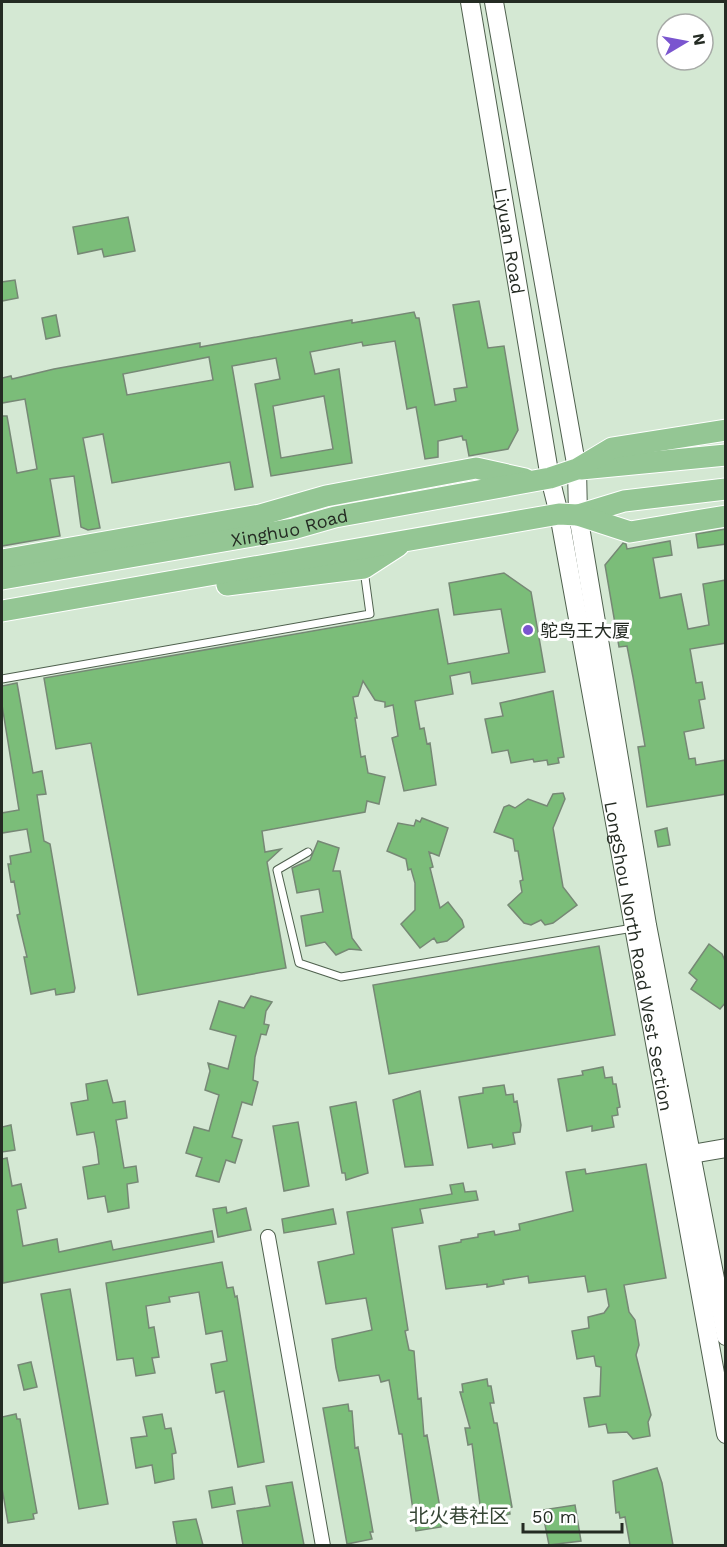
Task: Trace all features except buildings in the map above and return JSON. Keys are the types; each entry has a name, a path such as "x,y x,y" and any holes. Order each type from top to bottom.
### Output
{"main road":[{"path":"577,469 612,448 726,430"},
{"path":"577,469 726,455"},
{"path":"2,560 106,551 260,515 326,496 476,468 542,480"},
{"name":"Xinghuo Road","path":"2,579 106,551 235,539 293,529 335,517 542,480 577,469"},
{"name":"Xinghuo Road","path":"2,611 569,515 624,501 726,489"},
{"path":"235,539 302,504"},
{"path":"569,515 630,532 726,516"},
{"path":"2,625 231,585 364,568 406,541"}],"street":[{"name":"Liyuan Road","path":"470,2 542,480"},
{"name":"Liyuan Road","path":"494,2 577,469"},
{"name":"LongShou North Road West Section","path":"577,469 569,515 682,1156 726,1434"},
{"name":"LongShou North Road West Section","path":"542,480 569,515"},
{"path":"682,1156 726,1148"},
{"name":"LongShou North Road West Section","path":"682,1156 726,1336"},
{"path":"268,1237 323,1545"}],"lane":[{"path":"2,679 370,614 364,568"},
{"path":"308,852 277,870 298,963 341,977 641,926"}],"place":[{"name":"鸵鸟王大厦","path":"528,630"}],"district":[{"name":"北火巷社区","path":"459,1516"}]}
